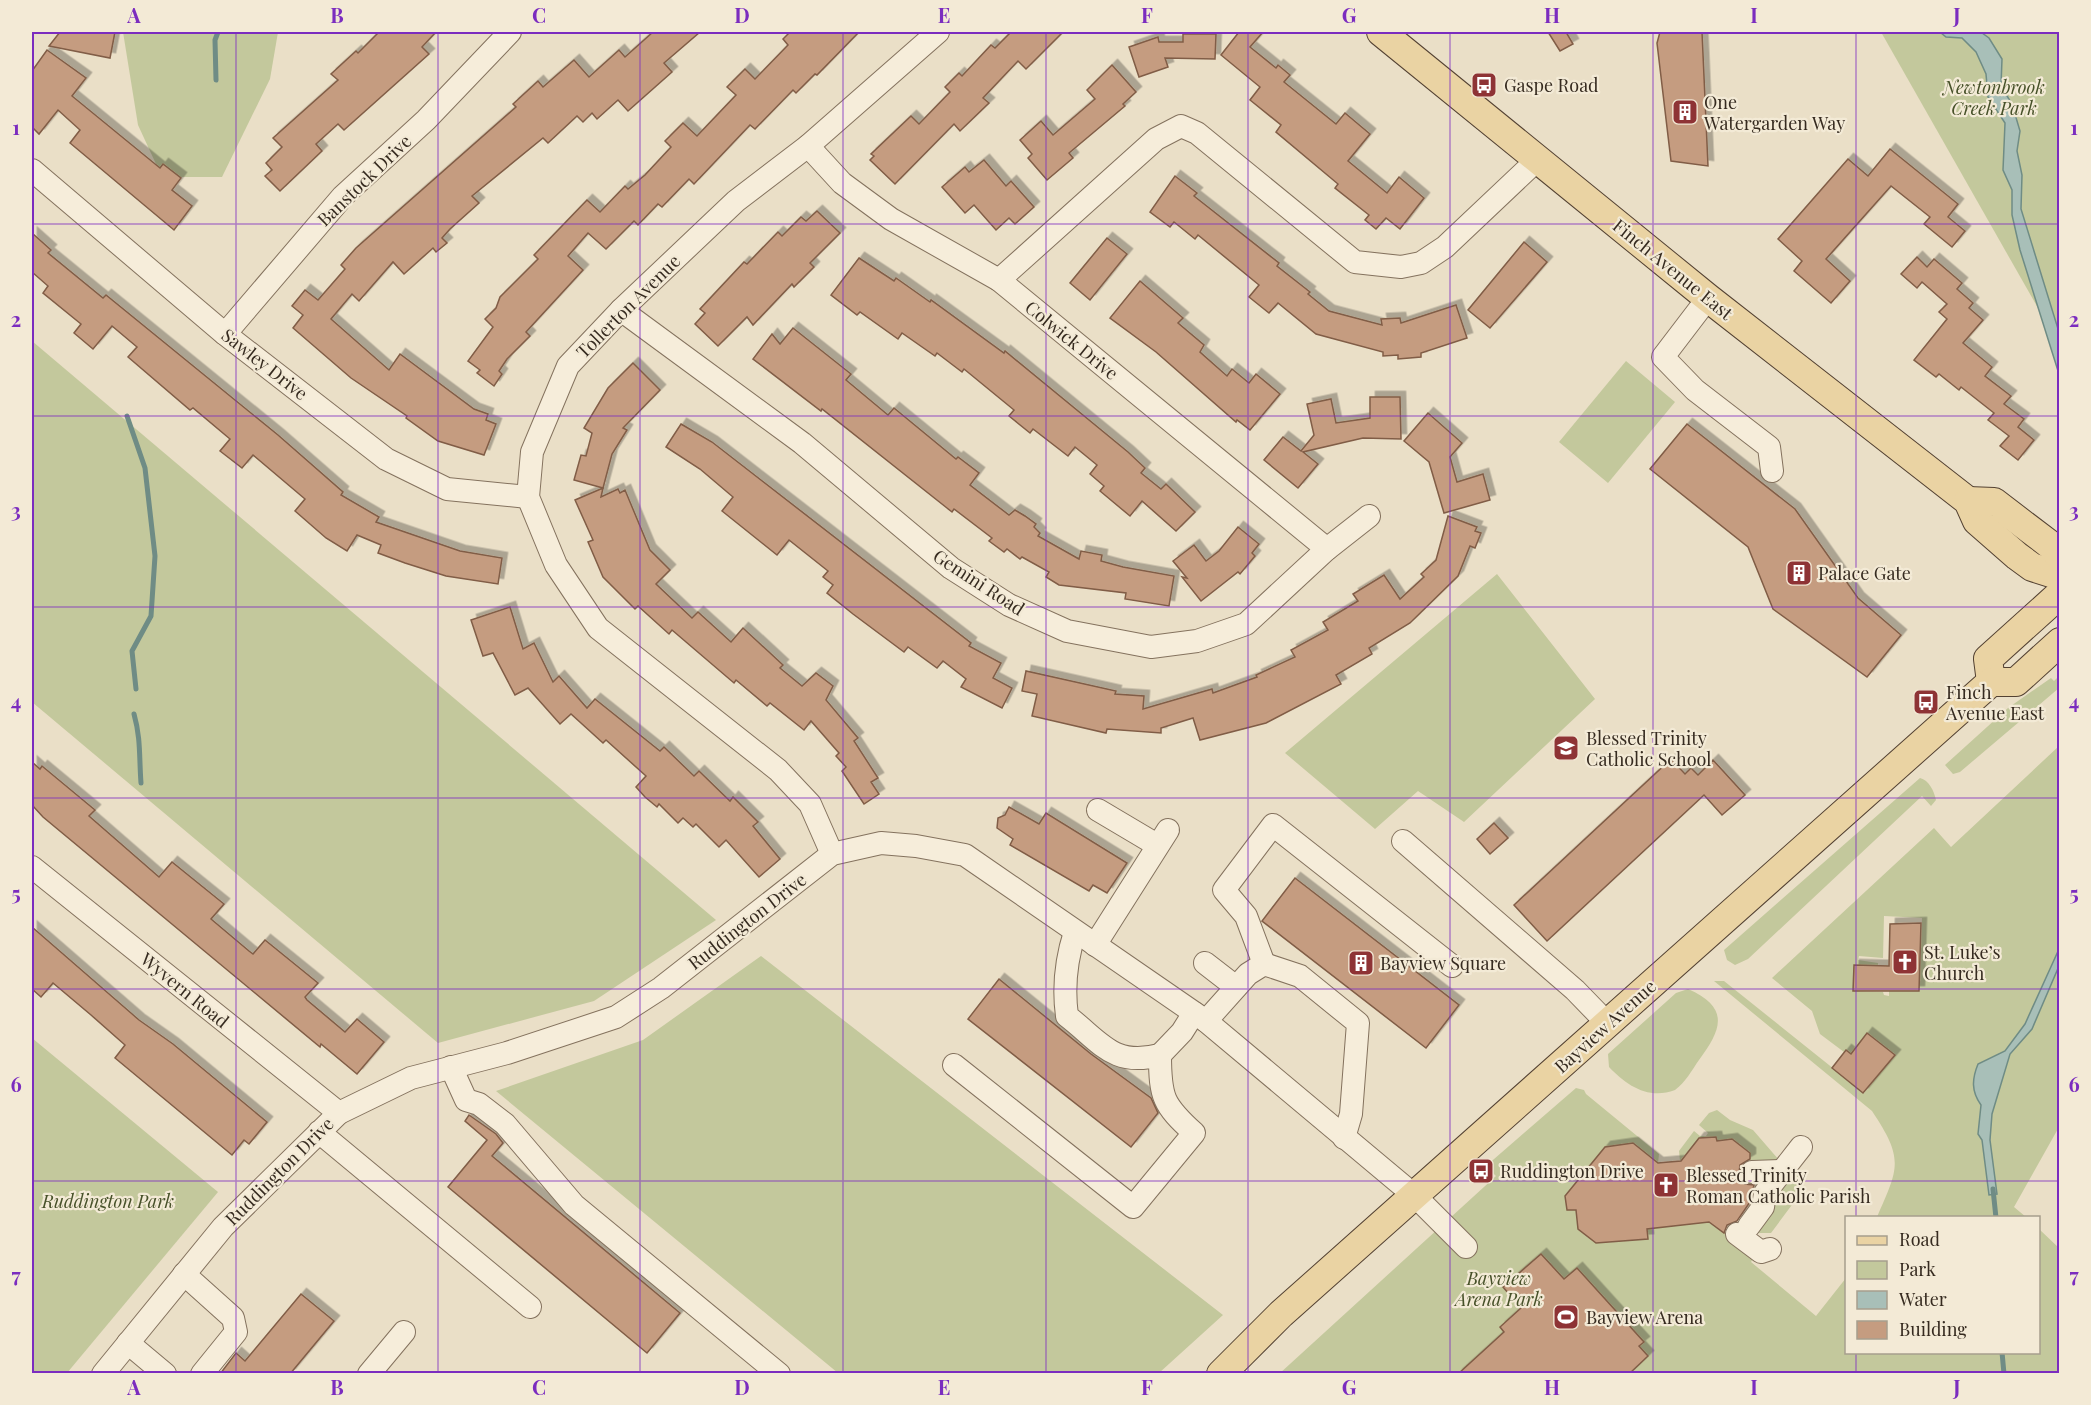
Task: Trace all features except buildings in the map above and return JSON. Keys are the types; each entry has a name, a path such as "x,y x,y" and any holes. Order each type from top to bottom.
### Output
{"main road":[{"name":"Finch Avenue East","path":"1381,32 1708,298 1968,501 1977,521 2017,556 2032,567 2060,576"},
{"path":"1968,501 1994,502 2053,547 2060,557"},
{"path":"2060,594 1988,658 1991,682 2016,682 2060,642"},
{"name":"Bayview Avenue","path":"1221,1374 1281,1314 1991,682"}],"street":[{"name":"Banstock Drive","path":"225,334 343,196 426,120 510,32"},
{"name":"Tollerton Avenue","path":"832,854 810,804 778,770 598,628 556,565 528,497 532,452 568,366 621,310 736,201 808,146 938,32"},
{"path":"999,280 1156,139 1181,126 1197,133 1355,262 1401,267 1421,263 1445,247 1537,160"},
{"name":"Colwick Drive","path":"808,146 842,183 891,219 999,280 1327,549"},
{"name":"Sawley Drive","path":"32,170 225,334 386,459 447,489 528,497"},
{"path":"1708,298 1663,357 1695,390 1769,447 1772,471"},
{"name":"Gemini Road","path":"621,310 802,444 951,568 1009,605 1066,631 1151,647 1197,641 1246,624 1327,549 1369,516"},
{"path":"1095,945 1162,838 1098,810"},
{"path":"1264,964 1246,916 1224,890 1273,825 1452,966"},
{"path":"1403,841 1575,990 1607,1023"},
{"name":"Ruddington Drive","path":"103,1374 223,1227 339,1113 411,1078 507,1053 616,1017 661,988 832,854 881,843 916,846 965,855 1200,1017 1415,1196 1466,1247"},
{"name":"Wyvern Road","path":"32,867 339,1113"},
{"path":"1075,932 1068,953 1064,993 1067,1016 1119,1058 1138,1060 1160,1055 1182,1032 1236,987 1248,974 1264,964"},
{"path":"1205,963 1236,987"},
{"path":"1264,964 1300,976 1358,1023 1351,1114 1344,1138"},
{"path":"954,1065 1133,1207 1194,1133 1174,1115 1162,1096 1160,1055"},
{"path":"451,1067 466,1100 479,1104 505,1124 574,1205 779,1374"},
{"path":"319,1132 530,1307"},
{"path":"1770,1249 1761,1252 1743,1230 1763,1207 1765,1193 1800,1147"},
{"path":"1752,1172 1782,1171"},
{"path":"183,1274 233,1318 236,1327 236,1332 202,1374"},
{"path":"369,1374 404,1332"},
{"path":"128,1343 165,1374"}],"green space":[{"path":"123,32 278,32 270,79 222,177 162,177 138,125"},
{"name":"Newtonbrook Creek Park","path":"1881,32 2059,32 2059,345"},
{"path":"32,341 716,920 594,1001 438,1043 32,702"},
{"path":"1626,361 1675,402 1608,483 1559,442"},
{"path":"1497,574 1595,699 1464,822 1418,791 1375,829 1285,753"},
{"path":"2059,676 2059,688 1960,772 1953,774 1945,765 2008,708 2051,678 2054,681"},
{"path":"2059,746 2059,1127 2014,1207 2025,1216 1877,1216 1894,1174 1895,1163 1889,1141 1872,1111 1714,981 1724,981 1864,1093 1894,1055 1852,1055 1846,1050 1844,1052 1820,1034 1812,1011 1772,978 1934,828 1951,847","holes":["1884,916 1922,918 1919,991 1889,991 1889,996 1884,995 1883,992 1853,991 1854,965 1878,966 1878,963 1858,960 1859,956 1883,958"]},
{"path":"1920,778 1928,783 1934,793 1936,800 1931,806 1922,796 1748,959 1735,965 1727,960 1724,950"},
{"path":"761,956 1223,1315 1159,1373 838,1373 496,1091 643,1040"},
{"path":"1688,989 1711,1004 1718,1020 1713,1039 1685,1080 1675,1090 1656,1093 1639,1089 1623,1080 1609,1067 1608,1054 1676,993"},
{"name":"Ruddington Park","path":"32,1038 218,1192 67,1373 32,1373"},
{"name":"Bayview Arena Park","path":"1576,1088 1584,1090 1659,1154 1658,1163 1633,1143 1605,1147 1565,1196 1567,1210 1576,1210 1578,1229 1601,1243 1648,1239 1647,1229 1712,1221 1754,1257 1751,1262 1816,1316 1845,1279 1845,1354 2040,1354 2040,1230 2059,1248 2059,1373 1279,1374 1496,1176 1486,1166"},
{"path":"1717,1110 1730,1120 1753,1130 1779,1160 1751,1168 1750,1153 1732,1139 1717,1141 1716,1137 1699,1138 1680,1161 1679,1151 1694,1131 1700,1136 1706,1136 1708,1133 1699,1125 1709,1113"},
{"path":"1794,1171 1803,1181 1803,1190 1771,1233 1758,1233 1771,1214 1773,1199"}],"water":[{"path":"1940,32 1982,33 1989,38 2002,59 2001,86 2012,104 2020,131 2017,151 2022,175 2021,209 2059,332 2059,374 2020,250 2012,215 2012,190 2003,170 2005,123 1988,97 1986,74 1976,52 1962,38 1946,37"},
{"path":"2059,949 2059,966 2032,1029 2010,1054 1992,1114 1990,1140 1997,1194 1989,1195 1982,1140 1978,1134 1981,1105 1974,1090 1976,1069 1978,1064 2005,1051 2025,1024"}],"waterway":[{"path":"216,80 215,40 218,32"},
{"path":"127,416 145,468 155,556 151,616 132,651 136,689"},
{"path":"134,714 139,740 141,783"},
{"path":"1993,1189 1996,1216"},
{"path":"2002,1354 2004,1374"}],"place":[{"name":"Gaspe Road","path":"1484,85"},
{"name":"One Watergarden Way","path":"1685,112"},
{"name":"Palace Gate","path":"1799,573"},
{"name":"Finch Avenue East","path":"1926,702"},
{"name":"Blessed Trinity Catholic School","path":"1566,748"},
{"name":"St. Luke’s Church","path":"1905,962"},
{"name":"Bayview Square","path":"1361,963"},
{"name":"Ruddington Drive","path":"1481,1171"},
{"name":"Blessed Trinity Roman Catholic Parish","path":"1666,1185"},
{"name":"Bayview Arena","path":"1566,1317"}]}
